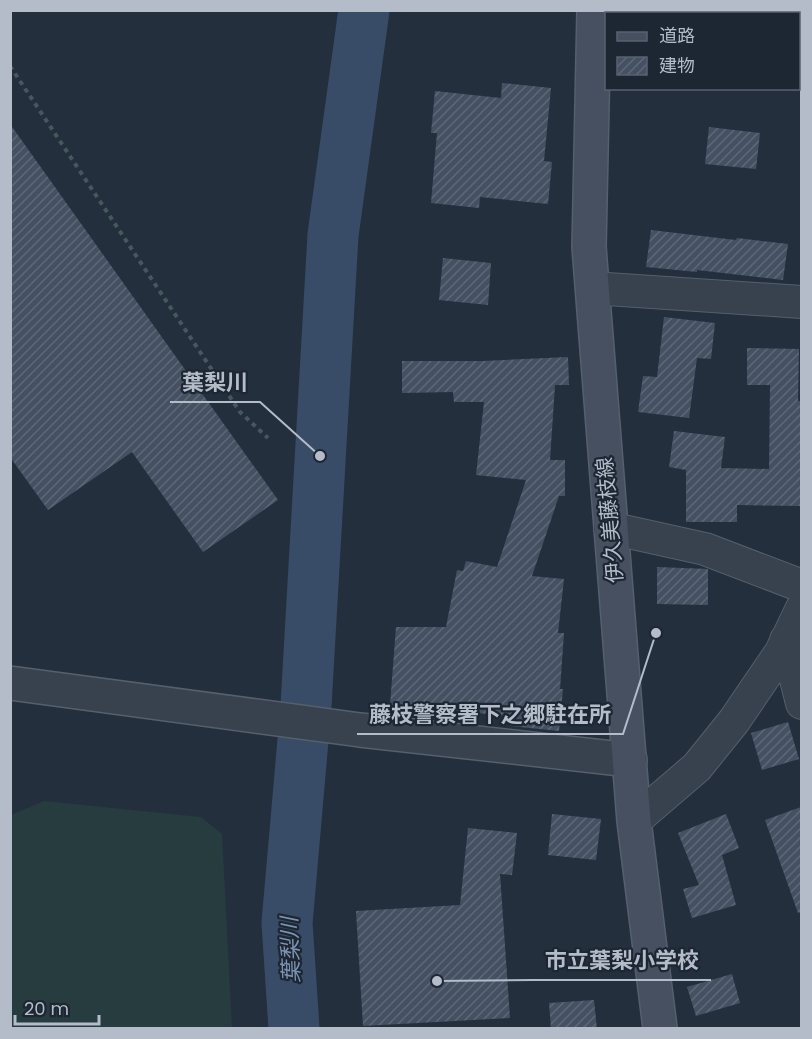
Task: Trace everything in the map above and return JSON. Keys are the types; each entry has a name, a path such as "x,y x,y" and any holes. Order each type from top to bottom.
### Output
{"main road":[{"name":"伊久美藤枝線","path":"594,10 589,247 634,821 660,1029"}],"street":[{"path":"592,288 801,302"},
{"path":"610,528 705,549 801,586"},
{"path":"634,821 696,767 734,721 781,652 801,608"},
{"path":"786,640 801,703"},
{"path":"10,683 360,730 630,760"}],"path":[{"path":"10,66 240,412 268,438"}],"green space":[{"path":"44,801 201,817 222,834 232,1028 11,1028 11,815"}],"building":[{"path":"502,83 551,88 544,161 552,162 548,204 480,197 479,208 431,203 437,133 431,133 435,91 501,98"},
{"path":"10,124 278,500 203,552 132,452 48,510 10,457"},
{"path":"709,127 760,133 756,169 705,164"},
{"path":"651,230 788,244 783,280 697,270 697,272 646,267"},
{"path":"443,258 491,263 488,305 439,300"},
{"path":"664,317 715,323 711,359 697,358 689,418 638,412 643,376 657,377"},
{"path":"747,348 799,349 801,506 737,505 737,522 686,522 686,470 669,467 674,431 725,437 721,468 769,469 770,385 747,385"},
{"path":"568,357 569,385 555,385 550,460 565,460 565,496 559,496 532,576 564,579 558,633 564,633 560,689 563,689 559,731 510,726 511,716 390,705 396,627 446,627 457,570 463,571 466,561 497,567 526,480 476,475 484,402 454,402 453,392 402,393 402,361 482,361"},
{"path":"657,567 708,569 708,605 657,604"},
{"path":"788,722 799,759 762,770 751,733"},
{"path":"801,807 801,912 798,913 765,820"},
{"path":"552,814 601,819 596,860 548,855"},
{"path":"726,814 739,848 722,855 736,905 692,918 683,889 699,885 678,833"},
{"path":"468,828 517,833 512,875 500,874 510,1018 363,1026 356,911 460,905"},
{"path":"732,974 740,1003 696,1016 687,987"},
{"path":"594,1000 597,1029 551,1029 549,1003"}],"waterway":[{"name":"葉梨川","path":"294,1028 287,923 306,706 333,235 364,10"}],"place":[{"name":"葉梨川","path":"320,456"},
{"name":"藤枝警察署下之郷駐在所","path":"656,633"},
{"name":"市立葉梨小学校","path":"437,981"}]}
